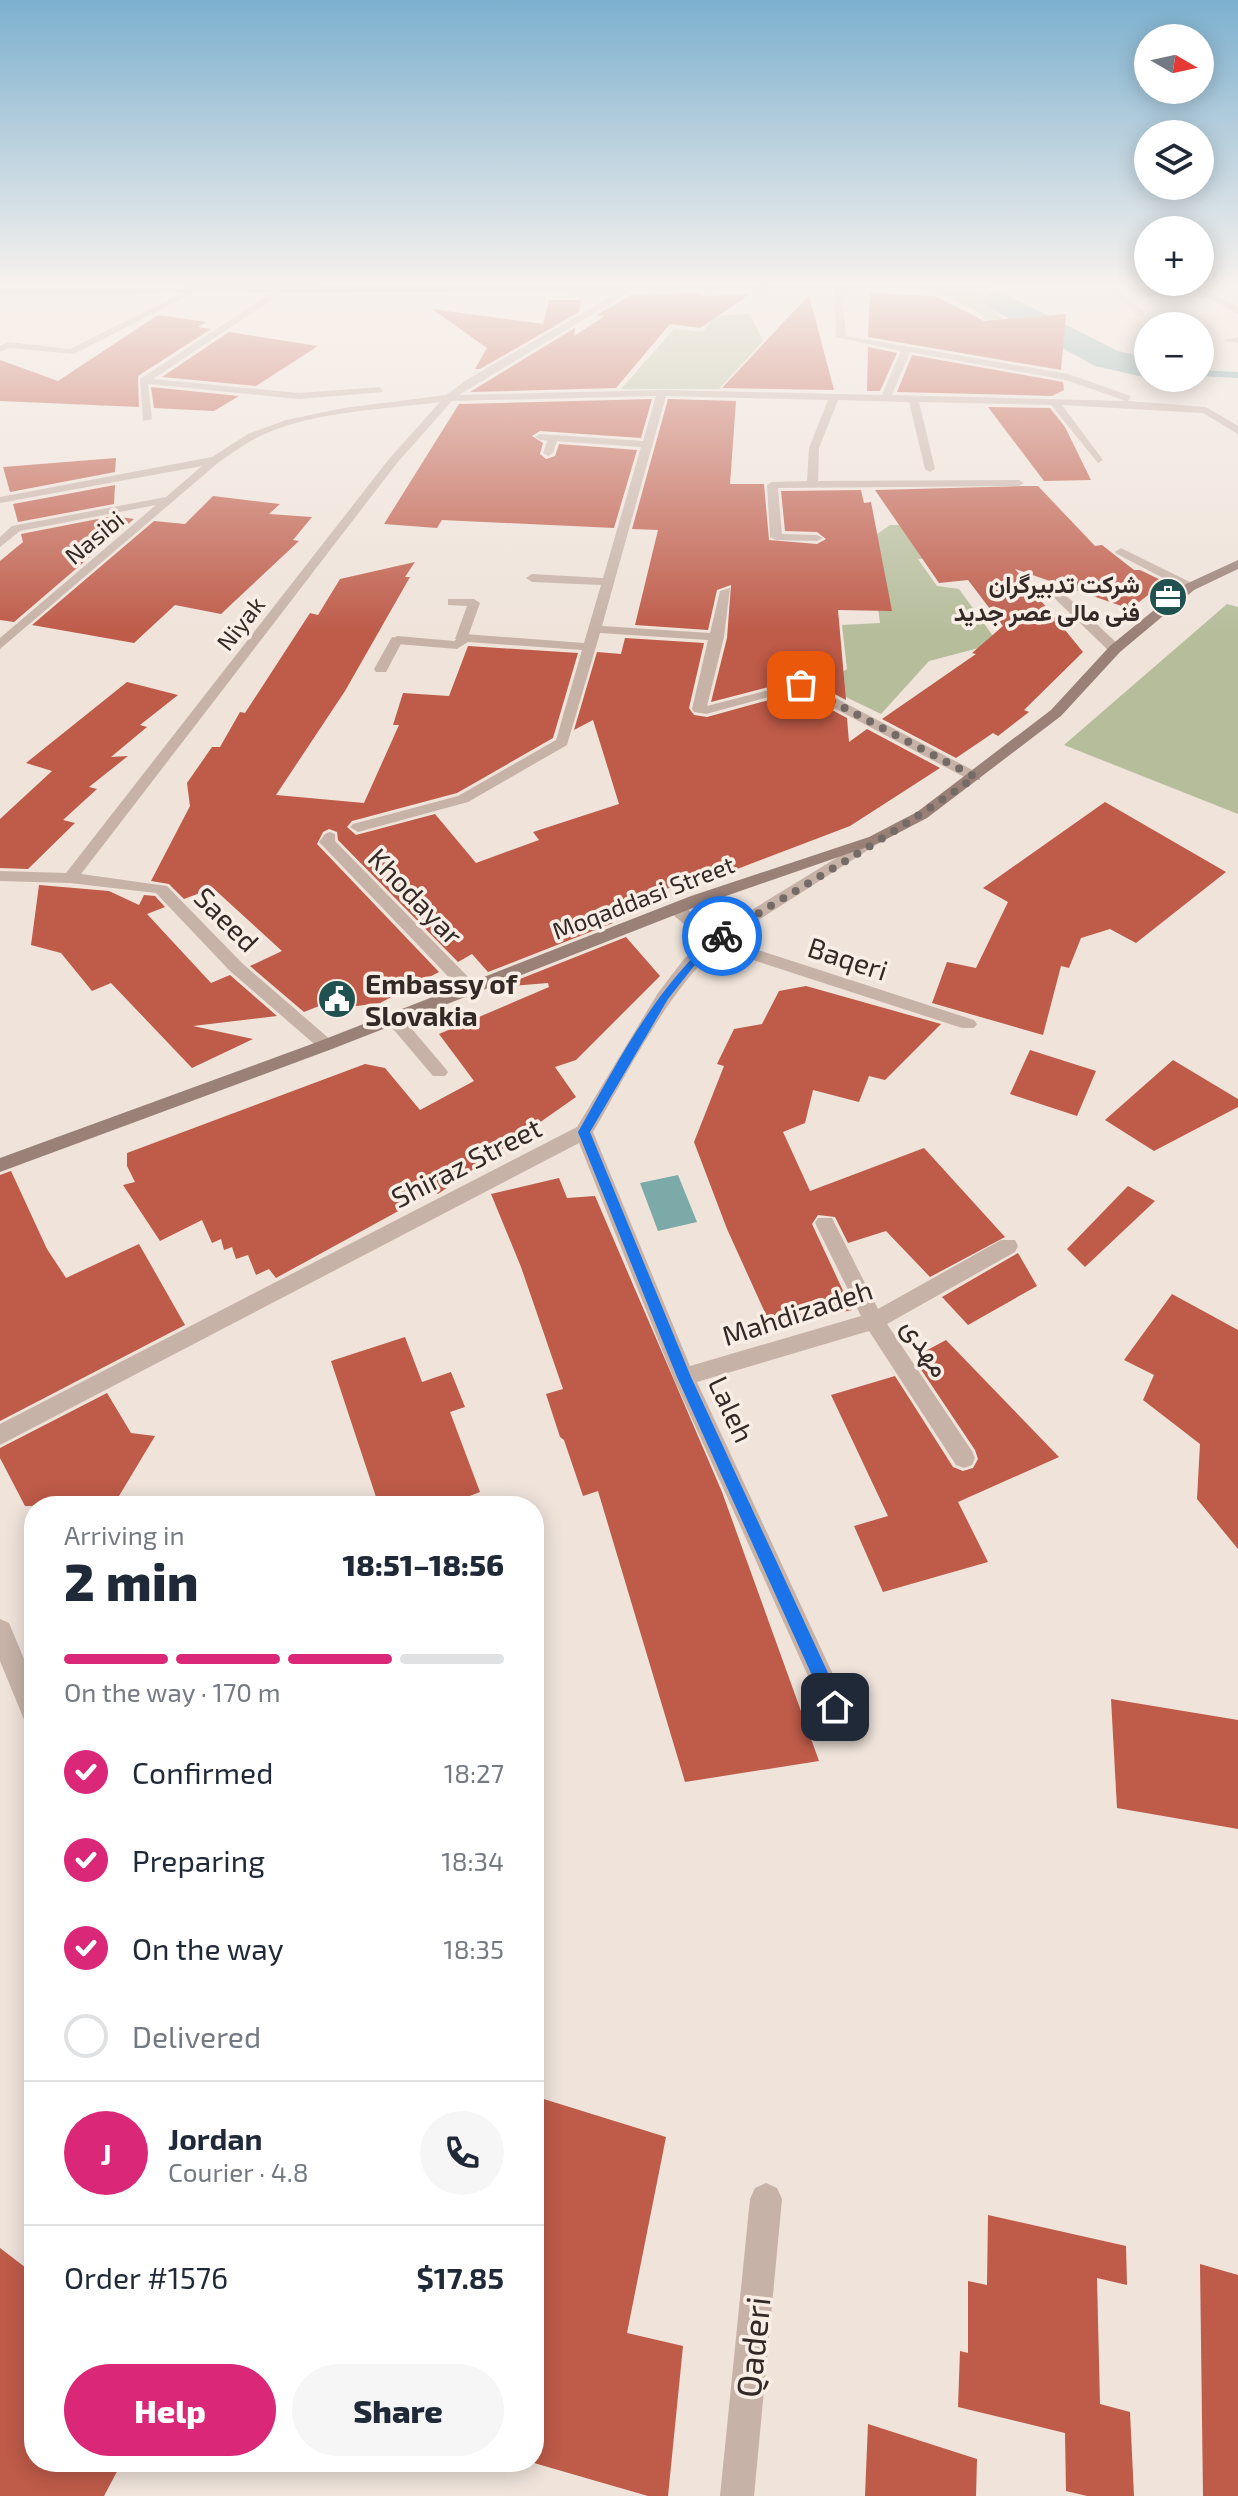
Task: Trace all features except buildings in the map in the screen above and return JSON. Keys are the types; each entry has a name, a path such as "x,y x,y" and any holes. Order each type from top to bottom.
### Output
{"main road":[{"name":"Moqaddasi Street","path":"0,1165 471,990 676,908 874,840 922,815 975,777 1056,713 1115,649 1190,587 1238,564"}],"street":[{"path":"145,401 147,419"},
{"path":"0,500 215,460 252,436 290,422 344,411 421,401"},
{"name":"Niyak","path":"70,878 393,461 446,401"},
{"path":"358,827 463,799 562,742 660,401"},
{"path":"812,485 814,448 833,401"},
{"path":"914,401 930,469"},
{"path":"1012,401 1142,404 1222,410"},
{"path":"1135,401 1142,404"},
{"path":"1055,403 1098,460"},
{"path":"1206,410 1238,431"},
{"path":"542,431 553,438 647,444"},
{"path":"548,453 553,438"},
{"name":"Nasibi","path":"0,645 215,460"},
{"path":"817,538 776,537 772,485 1019,483"},
{"path":"0,543 16,528 173,498"},
{"path":"1121,552 1190,587"},
{"path":"532,578 607,582"},
{"path":"1051,588 1115,649"},
{"path":"726,591 718,637 699,709 706,710 826,677"},
{"path":"381,669 397,640 457,645 474,603 452,602"},
{"path":"594,629 718,637"},
{"path":"461,639 589,647"},
{"path":"801,685 975,777"},
{"name":"Khodayar","path":"330,837 327,842 471,990"},
{"name":"Shiraz Street","path":"0,1435 584,1132 664,997 690,963 713,941 874,840"},
{"name":"Saeed","path":"0,876 70,878 161,889 236,967 326,1045"},
{"path":"676,908 713,941"},
{"name":"Baqeri","path":"713,941 968,1024"},
{"path":"394,1019 439,1072"},
{"name":"Laleh","path":"584,1132 684,1377 835,1707"},
{"name":"مهدی","path":"825,1223 874,1321 964,1458"},
{"name":"Mahdizadeh","path":"684,1377 874,1321 1008,1246"},
{"path":"0,1631 24,1689"},
{"name":"Qaderi","path":"737,2496 766,2199"}],"green space":[{"path":"890,525 940,525 966,555 918,559 937,586 959,589 998,643 929,661 881,714 823,686 847,669 842,625 880,623 869,540"},
{"path":"1227,604 1238,607 1238,814 1064,745"}],"water":[{"path":"678,1175 697,1222 658,1231 640,1183"}],"way so far":[{"path":"722,936 874,840 922,815 975,777 801,685"}],"place":[{"name":"شرکت تدبیرگران فنی مالی عصر جدید","path":"1168,597"},
{"name":"Embassy of Slovakia","path":"337,999"}],"route":[{"path":"722,936 690,963 664,997 584,1132 684,1377 835,1707"}]}
